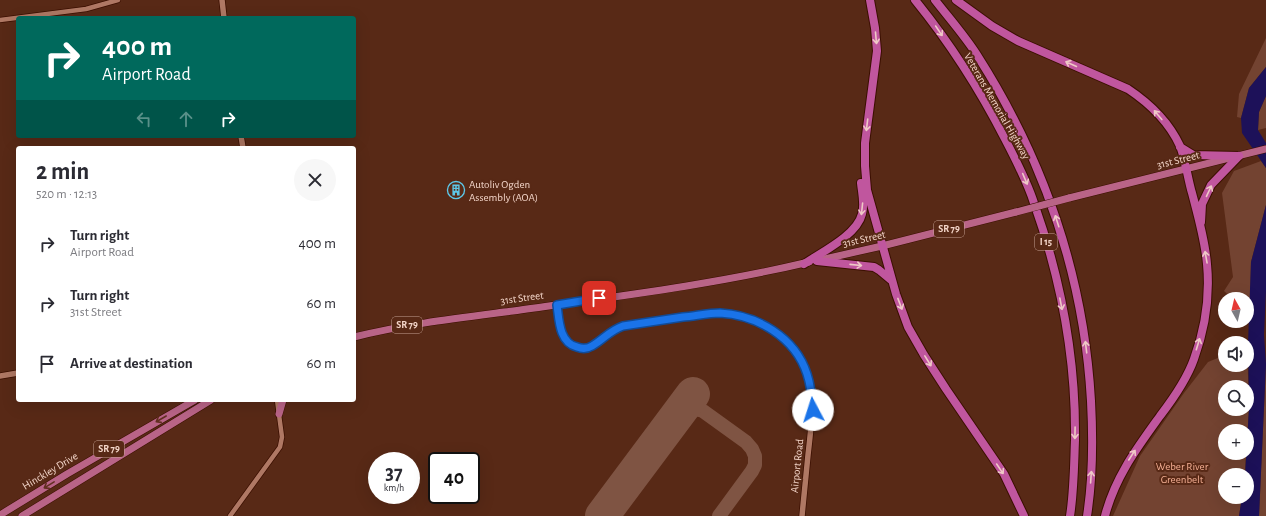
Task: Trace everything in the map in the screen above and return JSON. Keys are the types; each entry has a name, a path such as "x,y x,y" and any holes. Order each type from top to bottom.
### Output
{"highway":[{"path":"870,0 875,28 877,52 865,143 864,166 867,190 892,280 908,327 946,389 1004,474 1024,516"},
{"name":"Veterans Memorial Highway","path":"915,0 933,22 973,82 998,126 1020,167 1034,202 1044,235 1056,277 1073,377 1075,417 1074,463 1070,516"},
{"name":"Veterans Memorial Highway","path":"935,0 976,54 1004,100 1031,155 1049,198 1064,242 1084,331 1090,379 1092,434 1091,471 1087,516"},
{"path":"956,0 992,26 1018,41 1107,79 1133,92 1144,100 1157,113 1169,128 1180,147 1201,229 1207,263 1208,286 1206,310 1201,337 1194,360 1181,384 1162,415 1134,451 1124,468 1117,482 1105,516"},
{"path":"804,264 843,239 858,224 863,207 860,157 865,143"},
{"path":"1180,147 1193,155 1239,156"},
{"path":"1201,229 1202,204 1211,185 1239,156"},
{"path":"817,261 874,267 892,280"}],"main road":[{"name":"31st Street","path":"356,337 406,326 678,287 804,264 882,246 1266,149"},
{"name":"Hinckley Drive","path":"0,515 67,474 192,402"},
{"name":"Hinckley Drive","path":"22,516 208,402"},
{"path":"279,414 282,402"}],"street":[{"path":"31,16 103,6 118,0"},
{"path":"222,0 224,16"},
{"path":"0,20 16,18"},
{"name":"Airport Road","path":"557,305 560,327 566,341 573,346 581,348 590,347 613,330 623,326 718,313 750,318 771,329 786,341 798,355 807,373 811,389 813,410 802,516"},
{"path":"0,376 16,373"},
{"path":"230,516 280,447 282,437 277,402"}],"green space":[{"path":"1266,38 1266,67 1249,88 1241,118 1237,117 1239,94"},
{"path":"1266,96 1266,128 1258,130 1259,112"},
{"path":"1261,161 1266,168 1266,205 1251,262 1250,292 1224,291 1233,277 1222,193 1234,171"},
{"name":"Weber River Greenbelt","path":"1218,358 1218,372 1248,372 1248,380 1218,380 1218,416 1249,416 1248,424 1218,424 1218,460 1246,460 1245,468 1218,468 1218,504 1241,504 1239,516 1113,516 1140,456 1184,393 1208,362"},
{"path":"1266,364 1266,516 1259,516"}],"shaded area":[{"path":"1266,67 1266,96 1259,112 1258,130 1266,143 1266,168 1242,133 1241,118 1249,88"},
{"path":"1266,205 1266,291 1264,335 1266,364 1259,516 1239,516 1241,504 1254,504 1254,468 1245,468 1246,460 1254,460 1254,424 1248,424 1249,416 1254,416 1254,380 1249,380 1248,372 1254,372 1254,336 1248,336 1249,328 1254,328 1254,292 1250,292 1251,262"}],"taxiway":[{"path":"675,419 688,410 695,409 703,411 746,442 752,449 755,456 755,465 719,516"}],"runway":[{"path":"602,516 693,394"}],"place":[{"name":"Autoliv Ogden Assembly (AOA)","path":"456,190"}],"route":[{"path":"599,298 557,305 560,327 563,335 566,341 573,346 581,348 590,347 613,330 623,326 718,313 750,318 771,329 786,341 798,355 807,373 811,389 813,410"}]}
